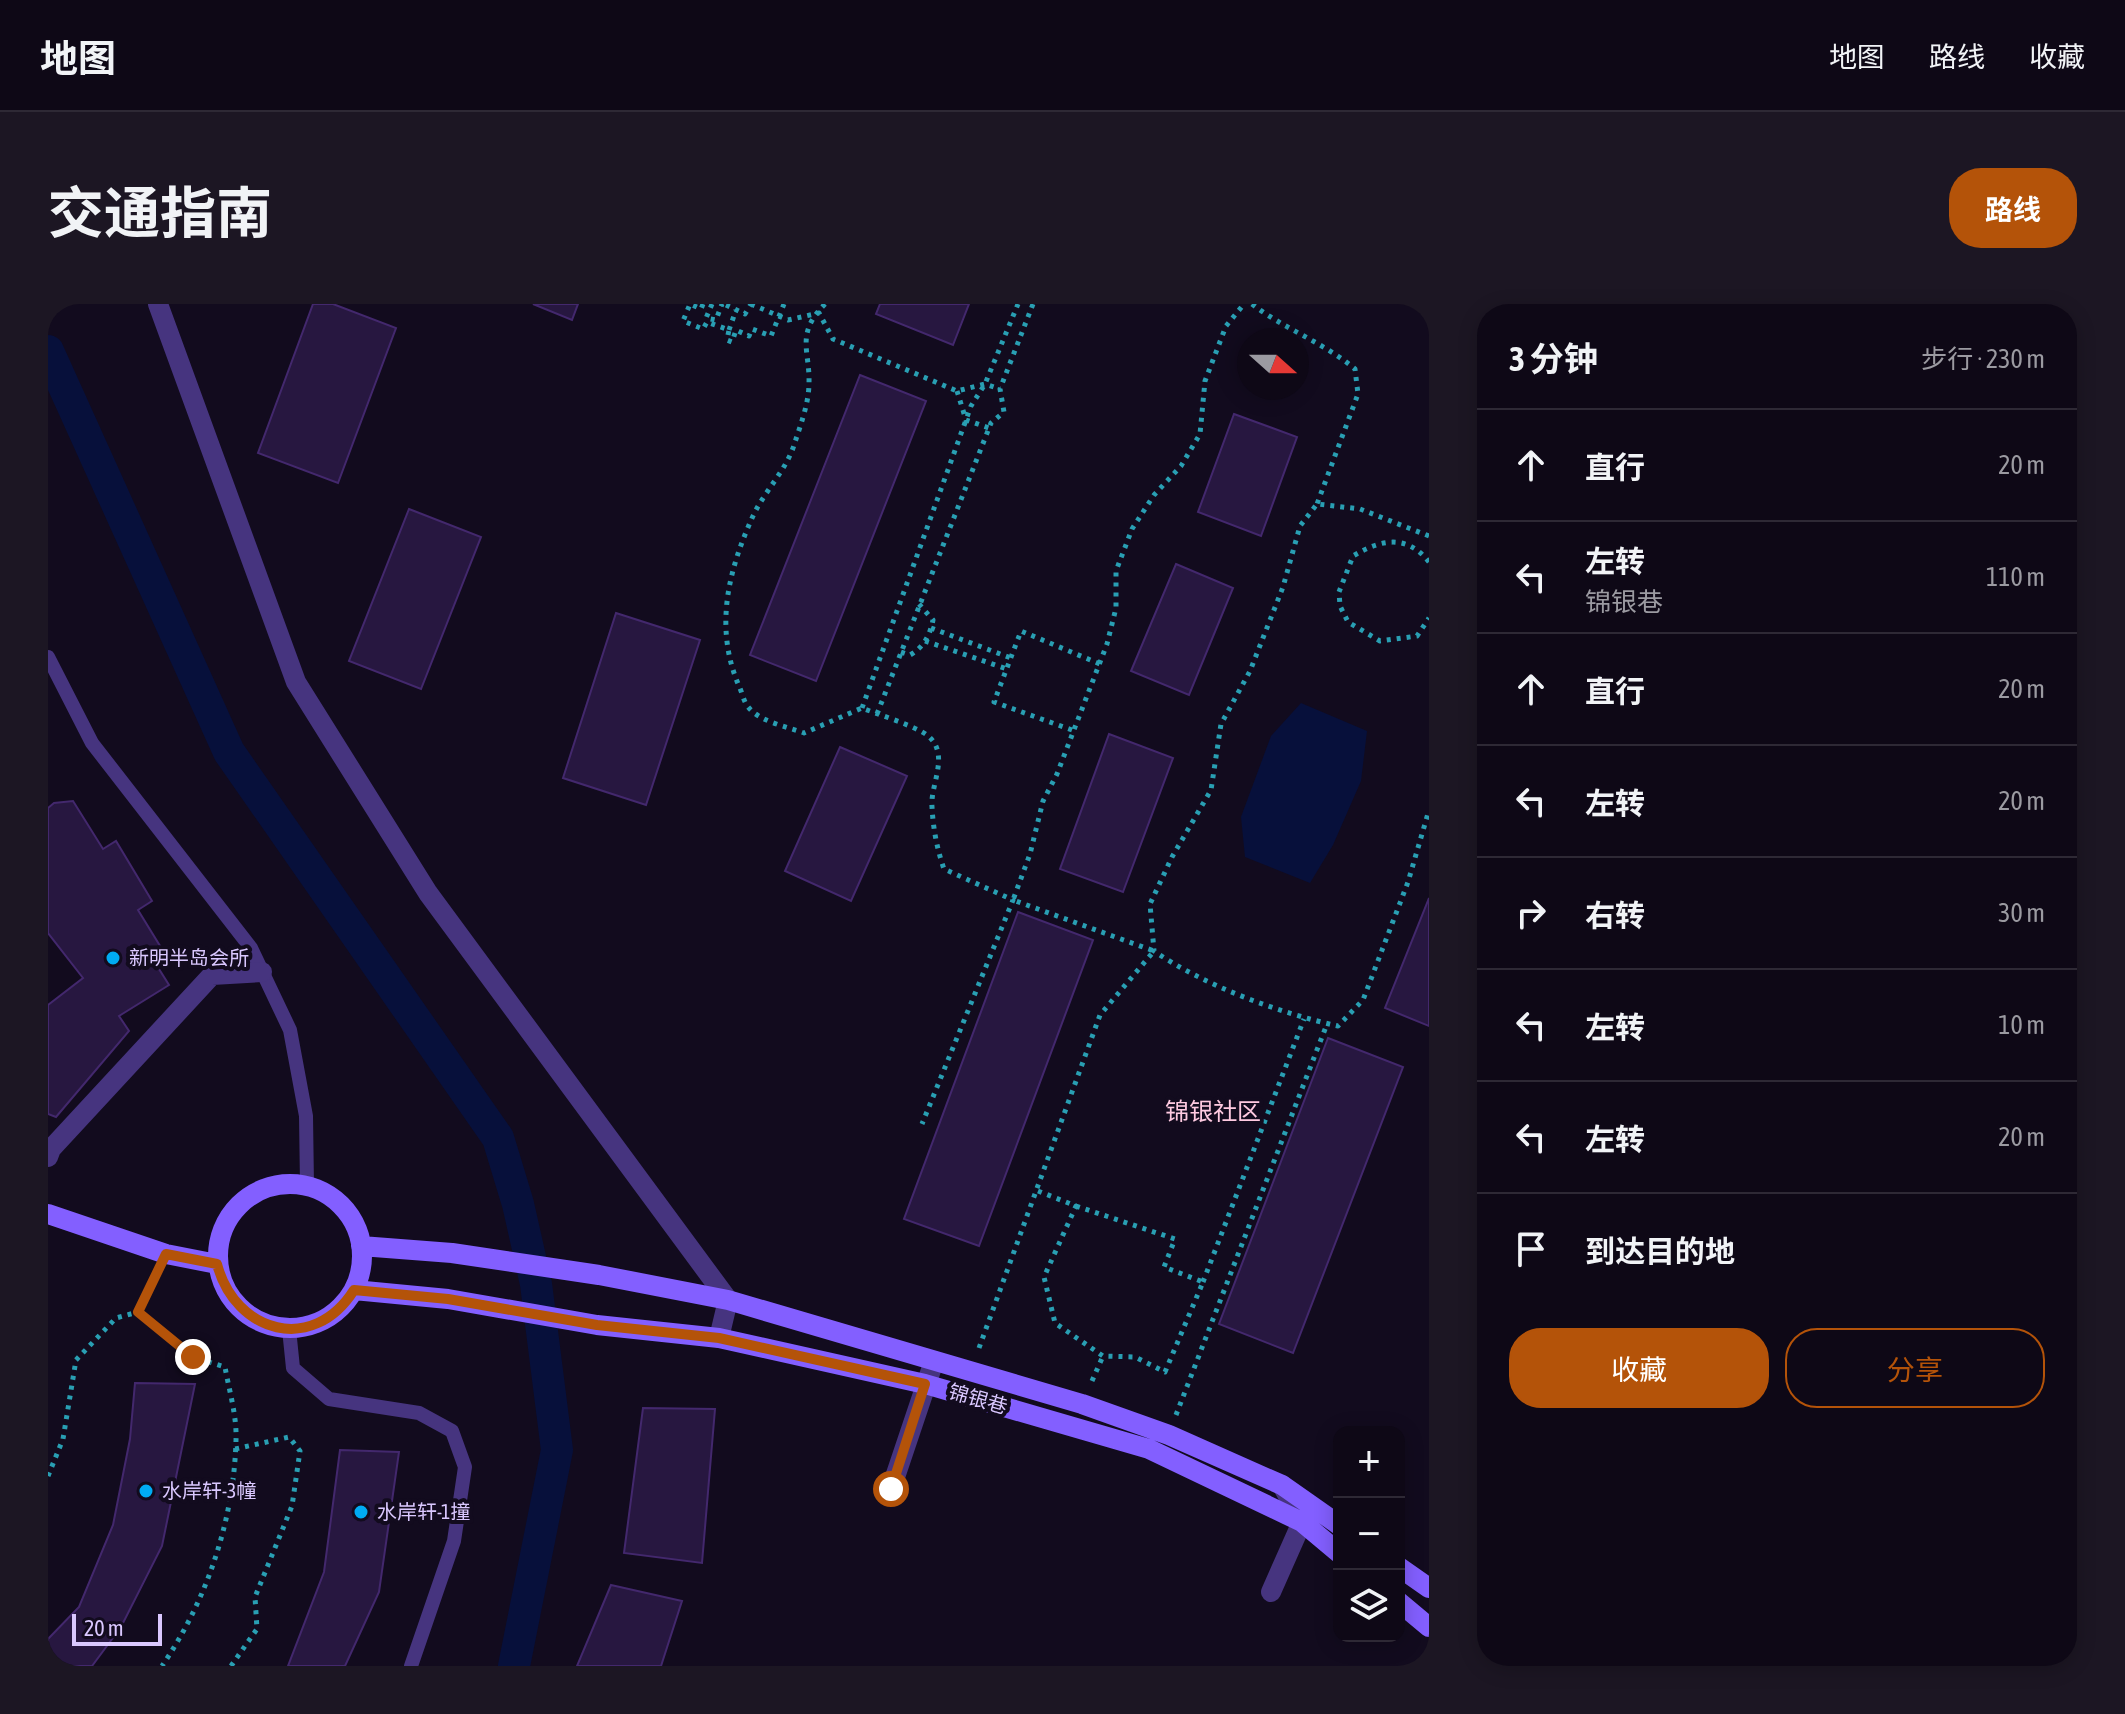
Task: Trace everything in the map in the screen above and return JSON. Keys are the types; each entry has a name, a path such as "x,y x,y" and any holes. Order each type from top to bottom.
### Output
{"main road":[{"path":"284,1183 307,1185 333,1197 347,1211 361,1246 361,1268 347,1301 323,1321 289,1329 268,1326 241,1310 223,1284 217,1264 218,1240 227,1219 242,1201 261,1189 284,1183"},
{"path":"48,1214 166,1254 217,1264"},
{"name":"锦银巷","path":"361,1246 452,1253 599,1275 728,1300 970,1371 1169,1435 1282,1485 1333,1521"},
{"name":"锦银巷","path":"354,1290 448,1299 597,1325 719,1338 925,1384 1149,1449 1302,1522 1333,1548"},
{"path":"1403,1570 1429,1588"},
{"path":"1405,1607 1429,1627"}],"street":[{"path":"158,304 296,682 428,893 728,1300 719,1338"},
{"path":"48,1157 51,1149 109,1084 212,975 262,972"},
{"path":"891,1489 934,1361"},
{"path":"1271,1592 1302,1522 1282,1485"}],"lane":[{"path":"48,657 92,743 251,948 290,1030 306,1116 307,1185"},
{"path":"289,1329 293,1368 329,1399 419,1413 452,1431 465,1467 454,1541 411,1666"}],"path":[{"path":"703,304 701,309 690,304 683,321 703,329 707,322 729,330"},
{"path":"712,304 706,318 716,320 722,304 745,314 751,304 788,320 819,313"},
{"path":"736,310 727,340 732,342 736,330 749,336 752,329 771,336 784,304"},
{"path":"825,304 803,343 809,383 794,446 788,463 754,514 728,587 724,633 728,662 748,708 762,717 804,733 862,708 927,735 938,754 938,777 931,803 937,850 944,869 1013,900 1154,951 1178,968 1304,1019 1338,1026 1363,1000 1408,882 1429,810"},
{"path":"862,708 966,420 985,384 1018,304"},
{"path":"877,714 989,428 1004,412 1000,389 1033,304"},
{"path":"922,1124 1013,900 1030,854 1043,801 1057,774 1100,664 1116,608 1116,571 1132,529 1154,495 1181,466 1200,434 1205,381 1226,326 1244,304"},
{"path":"970,1371 1100,1015 1154,951 1150,904 1172,857 1211,790 1221,724 1250,671 1283,587 1300,526 1317,504 1358,394 1355,369 1334,351 1275,322 1252,304"},
{"path":"819,313 833,339 957,391 985,384 1000,389"},
{"path":"957,391 966,420"},
{"path":"966,420 989,428"},
{"path":"1317,504 1360,509 1429,536"},
{"path":"1405,542 1407,527"},
{"path":"1429,562 1405,542 1389,540 1353,556 1339,592 1340,606 1348,622 1380,641 1417,636 1429,618"},
{"path":"901,652 910,655 921,649 931,628 933,620 919,604"},
{"path":"931,628 1011,658"},
{"path":"1072,730 994,702 1021,631 1100,664"},
{"path":"925,641 1007,669"},
{"path":"968,655 972,643"},
{"path":"1076,1206 1044,1277 1055,1323 1103,1356 1135,1357 1165,1372 1304,1019"},
{"path":"1169,1435 1327,1024"},
{"path":"1038,1191 1175,1239 1164,1267 1203,1282"},
{"path":"48,1476 63,1439 76,1360 116,1318 138,1312 166,1254"},
{"path":"138,1312 193,1357 225,1367 235,1449 225,1531 188,1628 162,1666"},
{"path":"231,1666 257,1629 255,1597 292,1506 300,1451 289,1437 235,1449"}],"shaded area":[{"path":"1301,703 1367,731 1361,781 1333,845 1310,883 1245,857 1241,817 1271,736"}],"building":[{"path":"313,304 333,304 396,328 338,483 258,453"},
{"path":"533,304 578,304 572,320"},
{"path":"880,304 969,304 953,345 876,314"},
{"path":"860,375 926,401 816,681 750,655"},
{"path":"1234,414 1297,437 1261,536 1198,512"},
{"path":"409,509 481,537 421,689 349,661"},
{"path":"1176,564 1233,588 1189,695 1131,671"},
{"path":"616,613 700,640 646,805 563,778"},
{"path":"1109,734 1173,758 1123,892 1060,869"},
{"path":"840,747 907,776 851,901 785,871"},
{"name":"新明半岛会所","path":"73,801 103,849 116,841 152,901 138,910 165,954 154,961 169,985 119,1016 129,1031 56,1117 48,1114 48,1005 83,978 48,933 48,808 54,803"},
{"path":"1429,898 1429,1026 1385,1008"},
{"path":"1018,912 1093,940 979,1246 904,1219"},
{"path":"1328,1038 1403,1067 1293,1353 1219,1324"},
{"name":"水岸轩-3幢","path":"135,1383 195,1384 162,1546 121,1627 92,1666 48,1666 48,1639 79,1607 113,1525 130,1439"},
{"path":"643,1408 715,1409 702,1563 624,1553"},
{"name":"水岸轩-1撞","path":"340,1450 399,1452 379,1592 345,1666 288,1666 324,1572"},
{"path":"611,1585 682,1601 661,1666 577,1666"}],"waterway":[{"path":"48,351 229,752 498,1138 518,1204 536,1284 557,1450 514,1666"}],"place":[{"name":"新明半岛会所","path":"113,958"},
{"name":"水岸轩-3幢","path":"146,1491"},
{"name":"水岸轩-1撞","path":"361,1512"}],"district":[{"name":"锦银社区","path":"1213,1112"}],"route":[{"path":"193,1357 138,1312 166,1254 217,1264 223,1284 234,1303 268,1326 289,1329 308,1327 323,1321 347,1301 354,1290 448,1299 597,1325 719,1338 925,1384 891,1489"}]}
